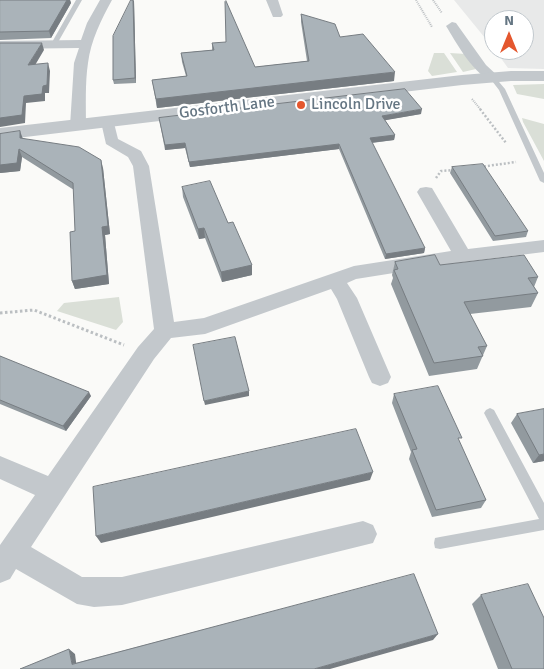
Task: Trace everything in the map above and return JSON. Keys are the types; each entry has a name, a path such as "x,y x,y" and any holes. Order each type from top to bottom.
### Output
{"street":[{"path":"78,126 81,63 86,44 106,0"},
{"path":"272,0 277,15"},
{"path":"452,26 481,68 492,77"},
{"path":"0,46 86,44"},
{"name":"Gosforth Lane","path":"0,134 492,77 544,76"},
{"path":"108,122 111,141 135,154 141,166 165,331"},
{"path":"426,192 463,256"},
{"path":"363,534 122,591 104,593 89,593 77,590 6,560 146,353 165,331 205,326 335,279 374,269 544,246"},
{"path":"335,279 347,298 380,377"},
{"path":"0,467 54,491"}],"lane":[{"path":"54,44 79,0"},
{"path":"492,77 502,90 544,181"},
{"path":"490,413 544,516"},
{"path":"440,543 544,524"}],"path":[{"path":"416,0 432,27"},
{"path":"470,168 534,161"},
{"path":"426,192 441,172 461,169"},
{"path":"0,313 34,310 146,353"}],"shaded area":[{"path":"454,0 544,0 544,69 508,68 502,60 534,60 534,10 484,10 484,37"},
{"path":"434,53 444,53 457,72 432,76 428,71"},
{"path":"450,53 466,54 476,69 463,72"},
{"path":"544,84 544,99 517,94 513,85"},
{"path":"522,118 544,124 544,161 523,122"},
{"path":"119,297 123,322 116,330 57,311 64,303"}],"building":[{"path":"0,0 67,0 49,31 0,32"},
{"path":"131,0 133,0 135,78 113,80 113,36"},
{"path":"226,1 255,67 309,61 301,14 335,24 340,37 363,34 395,72 156,99 152,80 187,76 181,53 214,50 212,43 226,42"},
{"path":"0,43 42,43 28,65 48,63 47,85 43,86 42,94 24,96 22,115 0,118"},
{"path":"405,89 422,109 382,116 395,135 370,138 425,248 386,254 339,144 189,162 185,143 165,145 159,118"},
{"path":"20,131 20,138 79,147 101,160 108,226 102,227 107,275 72,281 70,232 75,231 73,183 19,149 17,163 0,165 0,134"},
{"path":"483,164 528,231 495,236 452,167"},
{"path":"210,181 228,223 233,222 252,265 221,272 204,228 198,229 182,187"},
{"path":"435,255 440,265 524,255 538,277 528,278 538,293 464,302 487,346 478,347 483,356 434,363 394,270 398,269 395,262"},
{"path":"235,337 249,391 204,401 193,345"},
{"path":"0,356 89,392 63,426 0,400"},
{"path":"438,386 462,438 458,438 486,500 436,510 412,450 417,449 394,394"},
{"path":"544,409 544,454 539,455 517,414"},
{"path":"356,429 373,472 96,536 93,487"},
{"path":"414,574 438,634 314,669 20,669 69,649 72,664"},
{"path":"528,584 544,618 544,669 512,669 481,595"}],"place":[{"name":"Lincoln Drive","path":"301,105"}]}
